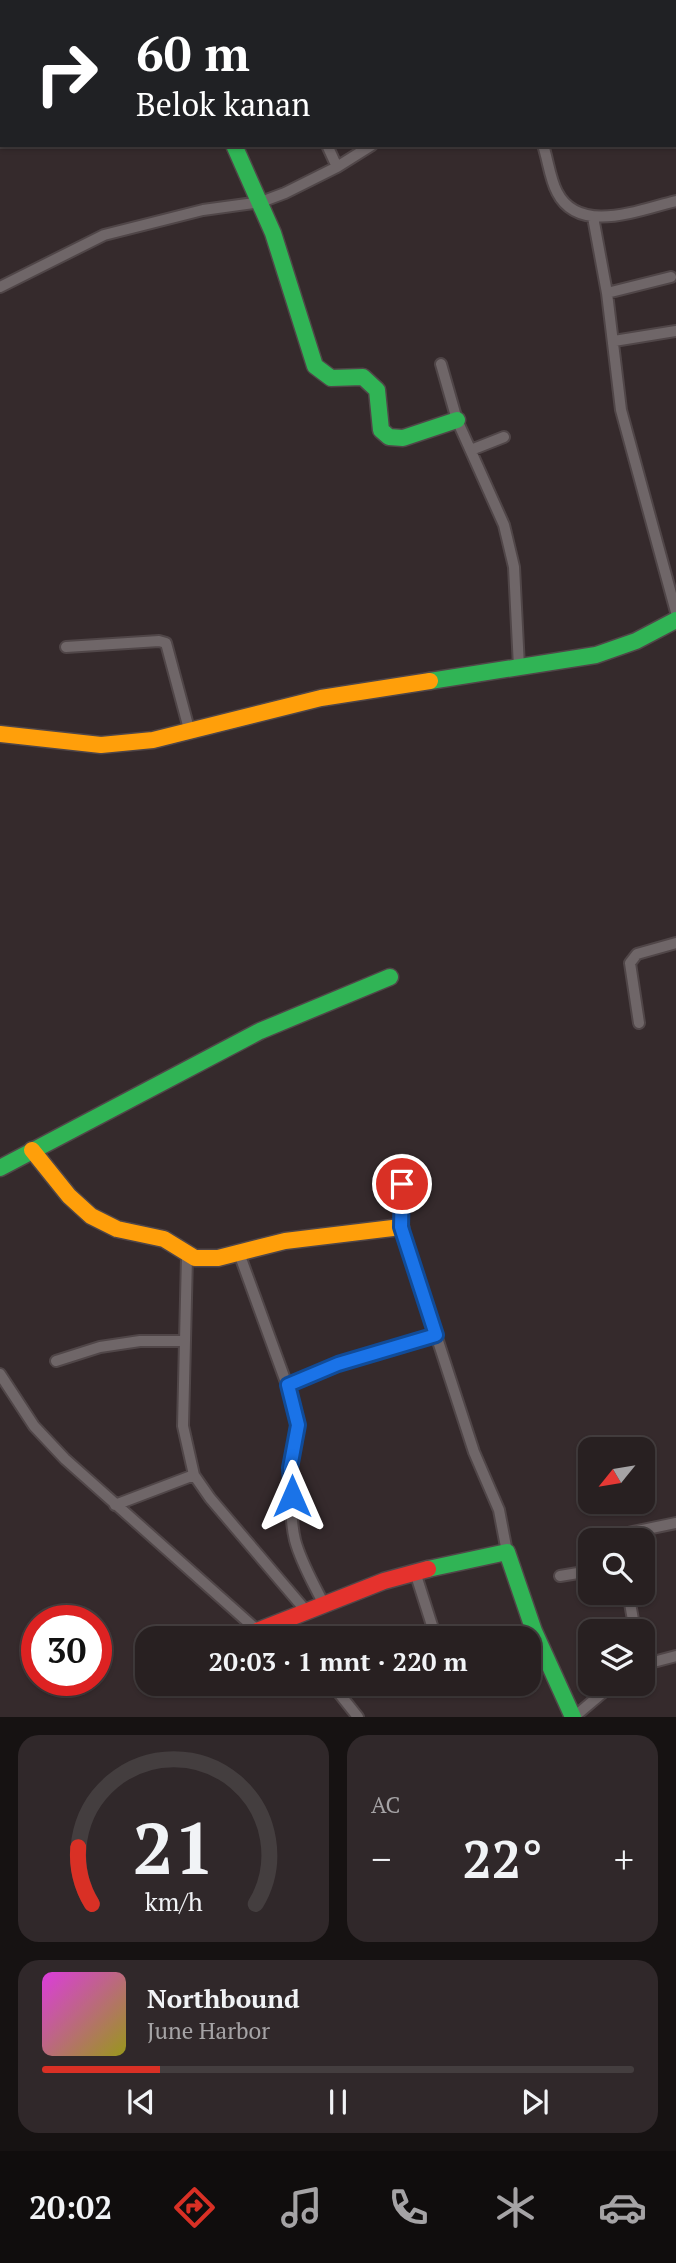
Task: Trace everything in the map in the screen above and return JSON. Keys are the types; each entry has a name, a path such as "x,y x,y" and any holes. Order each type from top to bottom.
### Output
{"street":[{"path":"235,147 261,202 315,366 321,374 337,380 363,377 373,385 377,390 381,430 389,437 403,438 457,420"},
{"path":"328,147 337,167"},
{"path":"0,288 104,235 203,209 261,202 285,193 337,167 369,147"},
{"path":"544,147 557,192 567,205 580,214 593,217 676,201"},
{"path":"593,217 614,341 621,410 676,612"},
{"path":"607,293 671,277"},
{"path":"614,341 676,331"},
{"path":"441,364 457,420 504,524 514,567 519,667"},
{"path":"471,450 504,437"},
{"path":"0,734 101,745 153,740 321,698 614,650 676,620"},
{"path":"66,647 159,641 166,643 189,729"},
{"path":"639,1023 630,963 632,958 637,954 676,943"},
{"path":"0,1168 260,1031 390,976"},
{"path":"32,1150 75,1201 102,1224 118,1230 164,1238 187,1256 197,1259 239,1253 267,1244 401,1227"},
{"path":"402,1160 401,1227 474,1452 499,1510 507,1552 534,1631 573,1717 598,1696"},
{"path":"239,1253 288,1385 298,1425 290,1468 292,1524 296,1542 324,1605"},
{"path":"187,1256 183,1426 194,1475 210,1499 307,1612"},
{"path":"288,1385 338,1364 436,1335"},
{"path":"56,1361 100,1347 139,1341 184,1341"},
{"path":"0,1374 34,1426 65,1459 252,1626"},
{"path":"115,1505 194,1475"},
{"path":"652,1528 676,1523"},
{"path":"278,1626 384,1581 507,1552"},
{"path":"415,1572 432,1626"},
{"path":"560,1576 578,1573"},
{"path":"655,1662 676,1656"},
{"path":"341,1696 358,1717"}],"traffic: fast":[{"path":"235,147 273,233 315,366 331,378 363,377 377,390 381,430 389,437 403,438 457,420"},
{"path":"430,681 596,655 636,641 676,620"},
{"path":"0,1168 260,1031 390,977"},
{"path":"428,1569 507,1552 534,1631 573,1717"}],"traffic: slow":[{"path":"0,734 101,745 153,740 321,698 430,681"},
{"path":"32,1150 69,1196 91,1216 117,1229 164,1239 195,1258 218,1258 285,1241 401,1227"}],"traffic: jam":[{"path":"270,1626 384,1581 428,1569"}],"route":[{"path":"292,1496 290,1468 298,1425 288,1385 338,1364 436,1335 401,1227 402,1184"}]}
